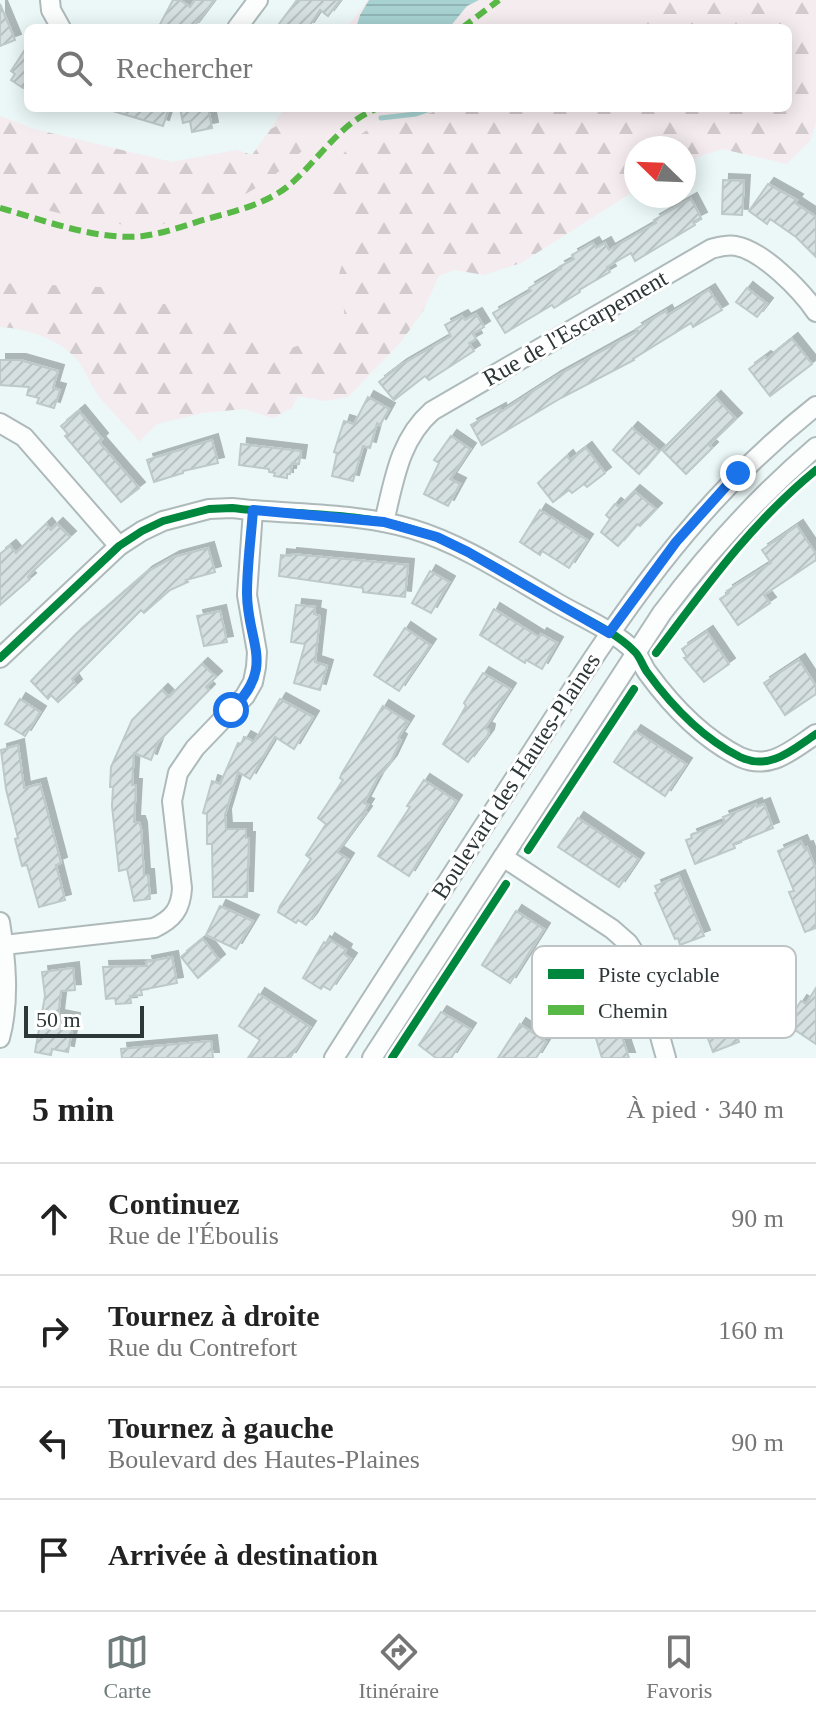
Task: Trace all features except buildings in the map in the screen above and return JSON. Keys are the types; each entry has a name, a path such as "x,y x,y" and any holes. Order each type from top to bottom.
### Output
{"street":[{"path":"50,0 51,10 59,24"},
{"path":"240,24 258,0"},
{"name":"Rue de l'Escarpement","path":"384,522 401,454 419,423 432,411 711,249 736,245 747,250 791,281 816,312"},
{"name":"Boulevard des Hautes-Plaines","path":"334,1058 644,582 710,503 777,437 816,406"},
{"path":"0,423 24,437 119,546"},
{"name":"Boulevard des Hautes-Plaines","path":"372,1058 636,652 715,545 748,509 816,447"},
{"path":"0,658 119,546 142,531 185,515 209,509 253,510 384,522 437,537 468,552 609,633 636,652 646,670 683,715 703,733 741,757 754,761 775,760 816,734"},
{"path":"4,945 154,928 175,914 181,902 182,888 172,801 178,773 195,748 245,696 253,682 256,667 257,652 247,595 253,510"},
{"path":"503,857 612,929 630,946"},
{"path":"0,922 6,1008 0,1038"},
{"path":"660,1038 666,1058"}],"green space":[{"path":"368,0 816,0 816,96 792,110 792,24 349,24"},
{"path":"673,0 696,6 702,0 816,0 816,123 810,141 787,164 722,149 696,158 696,136 624,136 624,198 521,263 484,275 454,270 439,276 423,311 401,342 348,397 325,401 298,396 292,408 273,418 244,409 203,413 157,424 139,442 98,396 72,354 43,337 0,327 0,283 101,287 133,298 185,308 198,319 246,323 264,332 285,350 342,331 344,310 339,275 354,245 348,223 332,201 326,175 358,136 381,121 433,112 792,112 792,24 630,24 653,7"},
{"path":"282,112 789,112 737,142 696,147 696,136 624,136 624,155 433,270 325,401 77,351 34,330 0,327 0,116 34,129 172,162 237,150 252,155"},
{"path":"0,116 34,129 172,162 237,150 252,155 271,129 293,117 303,131 302,151 252,191 226,203 161,224 120,224 56,212 0,196"}],"water":[{"path":"369,0 479,0 467,6 452,24 357,24"}],"waterway":[{"path":"381,118 422,112"}],"marked path":[{"path":"467,24 499,0"},
{"path":"0,208 107,235 143,236 170,230 243,209 279,193 341,132 370,112"}],"cycle path":[{"path":"656,653 750,534 816,470"},
{"path":"0,658 119,546 163,521 209,509 232,508 346,517 391,524 431,535 484,560 605,629 636,653 656,684 688,720 740,757 761,762 771,760 816,734"},
{"path":"528,850 634,689"},
{"path":"392,1058 506,884"}],"route":[{"path":"231,710 245,696 253,682 256,667 257,652 247,595 253,510 384,522 437,537 609,633 676,542 738,473"}]}
